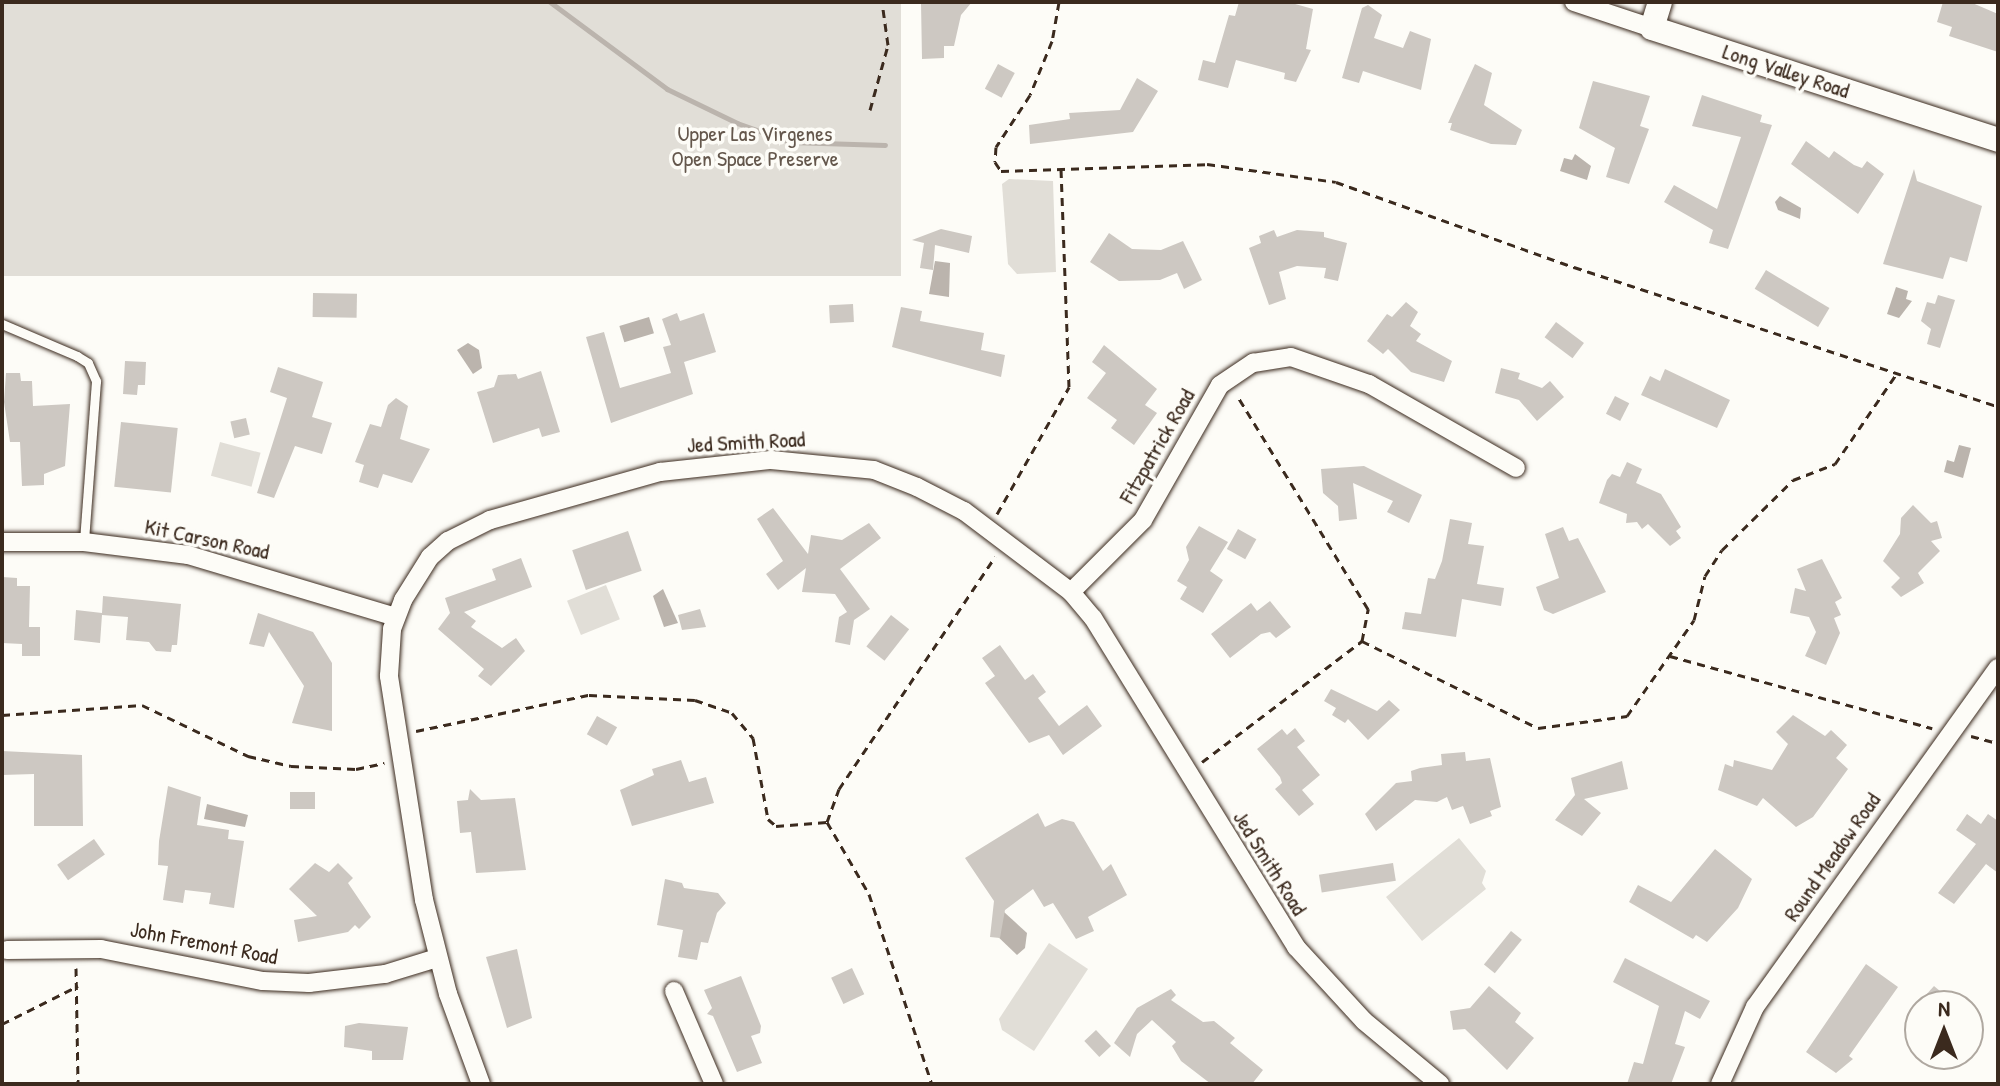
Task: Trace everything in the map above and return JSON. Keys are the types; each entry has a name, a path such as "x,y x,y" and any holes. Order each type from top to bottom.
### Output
{"street":[{"name":"Long Valley Road","path":"1574,2 1998,140"},
{"path":"1652,28 1660,2"},
{"name":"Fitzpatrick Road","path":"1071,592 1143,520 1220,385 1253,363 1291,357 1369,384 1516,468"},
{"name":"Jed Smith Road","path":"481,1084 437,958 389,676 396,617 430,557 466,531 660,472 771,460 874,470 964,511 1071,592 1093,618 1296,947 1364,1021 1440,1084"},
{"name":"Kit Carson Road","path":"2,542 84,542 229,565 396,617"},
{"name":"Round Meadow Road","path":"1720,1084 1755,1007 1998,668"},
{"name":"John Fremont Road","path":"7,950 74,948 116,951 263,981 309,983 385,974 437,958"},
{"path":"674,991 714,1084"}],"lane":[{"path":"2,324 77,356 88,363 96,381 84,542"}],"path":[{"path":"870,110 888,45 882,2"},
{"path":"1059,2 1052,41 1030,95 996,147 995,162 1001,171 1207,164 1336,182 1998,406"},
{"path":"827,822 847,776 995,557 997,507 1069,387 1061,170"},
{"path":"1362,641 1538,728 1627,716 1694,620 1705,576 1722,550 1793,480 1835,464 1897,373"},
{"path":"1228,400 1246,386"},
{"path":"1198,766 1362,641 1368,609 1235,392"},
{"path":"1670,656 1950,733 1998,743"},
{"path":"2,715 142,705 248,756 291,766 379,767 399,740 419,729 589,695 695,700 732,713 746,724 768,819 776,826 827,822"},
{"path":"827,822 869,894 932,1084"},
{"path":"74,948 78,986 78,1084"},
{"path":"2,1024 78,986"}],"green space":[{"name":"Upper Las Virgenes Open Space Preserve","path":"2,2 901,2 901,276 2,276"},
{"path":"1009,179 1053,181 1056,272 1017,274 1008,264 1002,184"},
{"path":"220,442 261,453 252,487 211,476"},
{"path":"606,585 620,619 581,635 567,601"},
{"path":"1459,838 1486,871 1482,883 1486,889 1422,941 1386,897"},
{"path":"1049,943 1088,969 1034,1051 1002,1030 999,1019"}],"shaded area":[{"path":"1575,154 1591,166 1587,180 1560,171 1564,158 1572,160"},
{"path":"1780,196 1801,208 1800,219 1778,210 1775,202"},
{"path":"935,261 950,263 949,297 929,294"},
{"path":"1896,287 1908,291 1906,299 1912,301 1899,318 1887,314"},
{"path":"649,317 654,333 624,342 619,326"},
{"path":"468,343 479,350 482,368 473,374 457,350"},
{"path":"1959,445 1971,448 1963,478 1944,472 1947,460 1954,462"},
{"path":"663,589 678,623 664,627 653,596"},
{"path":"207,804 248,815 245,827 204,819"},
{"path":"1004,912 1027,933 1025,948 1017,955 993,932"}],"building":[{"path":"972,2 961,15 954,46 944,46 944,58 922,59 921,3"},
{"path":"1239,2 1288,2 1313,9 1306,49 1311,50 1296,82 1284,79 1285,73 1236,60 1228,88 1198,80 1203,60 1215,63 1229,15 1235,16"},
{"path":"1943,2 1970,2 1998,14 1998,52 1949,36 1952,27 1937,22"},
{"path":"1368,5 1382,15 1374,38 1403,48 1410,31 1431,39 1421,90 1363,71 1359,83 1342,78 1362,8"},
{"path":"998,64 1015,73 1002,98 985,89"},
{"path":"1475,64 1492,73 1484,105 1522,130 1516,145 1491,144 1450,130 1452,123 1448,123"},
{"path":"1137,78 1158,91 1133,132 1030,144 1029,125 1070,119 1069,113 1120,110"},
{"path":"1593,81 1650,96 1640,126 1649,129 1629,184 1606,177 1615,148 1579,128"},
{"path":"1702,95 1762,115 1760,122 1772,125 1728,249 1709,243 1713,230 1664,202 1674,185 1717,209 1741,137 1692,126"},
{"path":"1806,141 1829,158 1834,151 1862,168 1867,161 1884,174 1858,214 1791,164"},
{"path":"1914,169 1917,181 1982,206 1967,262 1950,257 1943,279 1883,264"},
{"path":"941,229 972,236 969,253 935,245 933,270 920,268 924,243 912,240"},
{"path":"1274,230 1277,237 1297,230 1324,232 1324,237 1347,243 1338,281 1324,278 1326,268 1297,266 1279,272 1286,299 1269,305 1249,248 1261,243 1259,236"},
{"path":"1109,233 1132,249 1161,250 1183,241 1202,280 1184,289 1177,273 1160,280 1119,281 1090,262"},
{"path":"1766,270 1829,308 1818,327 1755,289"},
{"path":"313,293 357,294 357,318 313,317"},
{"path":"1938,295 1955,300 1940,348 1927,344 1931,329 1921,321 1927,302 1935,304"},
{"path":"1406,302 1418,312 1410,326 1421,334 1416,341 1452,361 1444,382 1411,372 1388,349 1383,354 1367,341 1387,314 1392,317"},
{"path":"853,304 854,322 830,323 829,305"},
{"path":"901,307 922,311 920,321 984,333 981,350 1005,355 1001,377 892,347"},
{"path":"677,313 680,321 704,313 716,352 684,362 693,394 611,423 586,337 604,332 620,388 671,373 663,347 671,345 662,319"},
{"path":"1556,322 1584,343 1573,358 1545,337"},
{"path":"1104,345 1157,389 1145,405 1157,413 1134,445 1111,428 1117,420 1087,398 1106,373 1092,362"},
{"path":"125,361 146,362 145,385 138,385 137,395 123,394"},
{"path":"278,367 323,382 312,417 332,423 322,454 295,446 274,498 257,493 287,398 270,392"},
{"path":"1501,368 1520,373 1518,379 1542,388 1550,381 1564,397 1537,421 1519,400 1495,393"},
{"path":"1665,369 1730,400 1717,428 1641,395 1650,376 1660,381"},
{"path":"541,371 560,432 542,437 539,428 493,443 477,392 494,387 498,375 516,374 518,379"},
{"path":"6,373 20,373 21,381 32,381 33,406 70,404 65,466 44,474 44,485 22,486 20,442 10,442 4,402"},
{"path":"1615,396 1629,403 1620,421 1606,414"},
{"path":"396,398 408,406 400,439 430,449 412,483 383,474 378,488 359,482 364,465 355,462 370,424 381,427 388,405"},
{"path":"246,418 250,435 234,438 230,422"},
{"path":"121,422 178,428 171,493 114,487"},
{"path":"1627,462 1642,469 1636,483 1661,494 1681,527 1676,531 1681,538 1670,546 1648,524 1642,529 1637,522 1626,523 1627,514 1599,503 1607,480 1612,474 1620,477"},
{"path":"1364,466 1422,495 1409,523 1387,512 1393,501 1353,483 1357,519 1339,521 1338,506 1323,493 1321,469"},
{"path":"1913,505 1931,523 1937,521 1942,538 1931,541 1940,551 1918,573 1924,583 1901,597 1891,587 1900,578 1883,561 1900,534 1901,518"},
{"path":"773,508 808,554 811,535 842,540 869,523 881,538 840,569 870,609 854,620 850,645 835,642 839,617 847,612 835,594 802,592 806,568 778,590 766,574 783,561 757,519"},
{"path":"1450,519 1472,523 1468,544 1484,546 1477,584 1504,588 1501,606 1462,599 1456,637 1402,629 1405,612 1421,614 1428,578 1435,579 1442,561"},
{"path":"1199,526 1228,542 1210,571 1223,580 1203,613 1180,599 1187,587 1177,581 1189,560 1186,547"},
{"path":"1563,527 1569,541 1578,538 1606,592 1553,614 1544,610 1536,587 1559,578 1545,534"},
{"path":"1238,529 1256,539 1245,559 1227,549"},
{"path":"628,531 642,571 586,590 572,550"},
{"path":"521,558 532,587 464,612 476,621 471,627 502,648 516,638 525,651 491,686 478,676 484,669 438,629 450,613 445,598 496,580 492,569"},
{"path":"1822,559 1842,598 1835,602 1841,615 1834,618 1840,633 1826,665 1805,656 1816,632 1809,617 1790,613 1795,588 1806,591 1797,569"},
{"path":"2,577 17,578 17,586 30,586 29,627 40,627 40,656 22,656 22,644 2,643"},
{"path":"103,596 181,604 177,645 172,645 171,652 156,651 149,642 126,640 128,617 102,615 100,643 74,640 76,610 102,613"},
{"path":"1270,601 1291,627 1276,638 1270,632 1261,634 1230,658 1211,634 1251,603 1257,611"},
{"path":"700,609 706,627 682,630 678,615"},
{"path":"258,613 313,632 332,663 332,731 292,723 304,686 269,632 264,647 249,644"},
{"path":"891,615 909,629 884,661 866,647"},
{"path":"1000,645 1025,680 1033,674 1046,692 1038,698 1059,726 1087,705 1102,726 1063,755 1049,735 1029,743 985,683 995,676 982,658"},
{"path":"1331,689 1377,711 1389,700 1400,710 1368,740 1348,719 1345,723 1332,715 1336,708 1324,701"},
{"path":"1793,715 1825,736 1831,730 1847,745 1836,758 1848,769 1813,817 1796,827 1763,798 1757,806 1718,790 1725,764 1733,767 1734,760 1772,770 1788,744 1776,732"},
{"path":"597,716 617,727 607,746 587,734"},
{"path":"1295,728 1305,741 1297,747 1320,775 1302,790 1314,804 1299,816 1275,789 1282,783 1280,777 1257,749 1282,729 1287,735"},
{"path":"2,751 82,755 83,826 34,826 34,774 2,775"},
{"path":"1465,752 1466,761 1490,758 1501,807 1490,811 1492,816 1470,824 1463,806 1452,810 1447,797 1437,802 1415,800 1376,831 1365,814 1396,783 1412,781 1411,771 1442,765 1441,754"},
{"path":"681,760 689,782 706,777 714,803 632,826 620,790 654,775 652,769"},
{"path":"1622,761 1628,789 1584,799 1601,813 1582,836 1555,820 1575,795 1571,778"},
{"path":"168,786 201,797 197,825 229,830 228,839 244,841 234,908 209,904 211,893 185,890 183,903 163,900 168,866 158,865 159,841"},
{"path":"470,789 481,800 515,798 526,870 476,873 471,832 460,833 457,801 468,800"},
{"path":"290,792 315,792 315,809 290,809"},
{"path":"1038,813 1045,827 1062,819 1074,822 1103,871 1111,864 1127,895 1088,917 1094,931 1076,939 1053,903 1044,907 1033,889 1005,910 1000,938 990,937 994,901 965,858"},
{"path":"1967,814 1981,824 1988,814 1998,821 1998,873 1986,864 1954,904 1938,893 1976,844 1956,830"},
{"path":"94,839 105,855 68,880 57,865"},
{"path":"1715,849 1752,879 1738,908 1707,942 1696,935 1693,939 1629,902 1638,885 1671,902"},
{"path":"315,863 329,872 338,863 353,878 348,883 371,917 359,929 355,925 348,932 298,942 294,920 317,916 289,889"},
{"path":"1393,863 1396,881 1322,893 1319,875"},
{"path":"665,879 682,883 684,888 718,893 726,903 717,913 708,943 701,942 697,960 678,957 683,930 657,925"},
{"path":"1511,931 1522,940 1495,973 1484,964"},
{"path":"517,949 532,1018 507,1028 486,957"},
{"path":"1625,958 1710,1001 1700,1019 1685,1011 1675,1044 1685,1047 1671,1084 1627,1084 1634,1062 1643,1064 1659,1006 1613,982"},
{"path":"1866,964 1898,987 1849,1056 1853,1059 1836,1073 1806,1052"},
{"path":"852,968 864,994 843,1004 831,978"},
{"path":"741,976 761,1026 760,1033 751,1036 762,1063 737,1072 713,1016 707,1014 712,1008 704,990"},
{"path":"1489,986 1521,1013 1515,1022 1534,1038 1507,1070 1465,1029 1453,1030 1450,1011 1470,1008"},
{"path":"1171,989 1176,995 1171,1000 1203,1022 1214,1021 1235,1038 1230,1043 1263,1070 1252,1084 1211,1084 1181,1061 1172,1046 1176,1042 1152,1020 1137,1034 1130,1057 1114,1043 1137,1008"},
{"path":"359,1023 408,1027 403,1060 372,1060 372,1051 344,1047 345,1026"},
{"path":"1096,1030 1111,1046 1099,1057 1084,1041"}],"waterway":[{"path":"550,2 667,89 737,123 790,142 885,145"}]}
